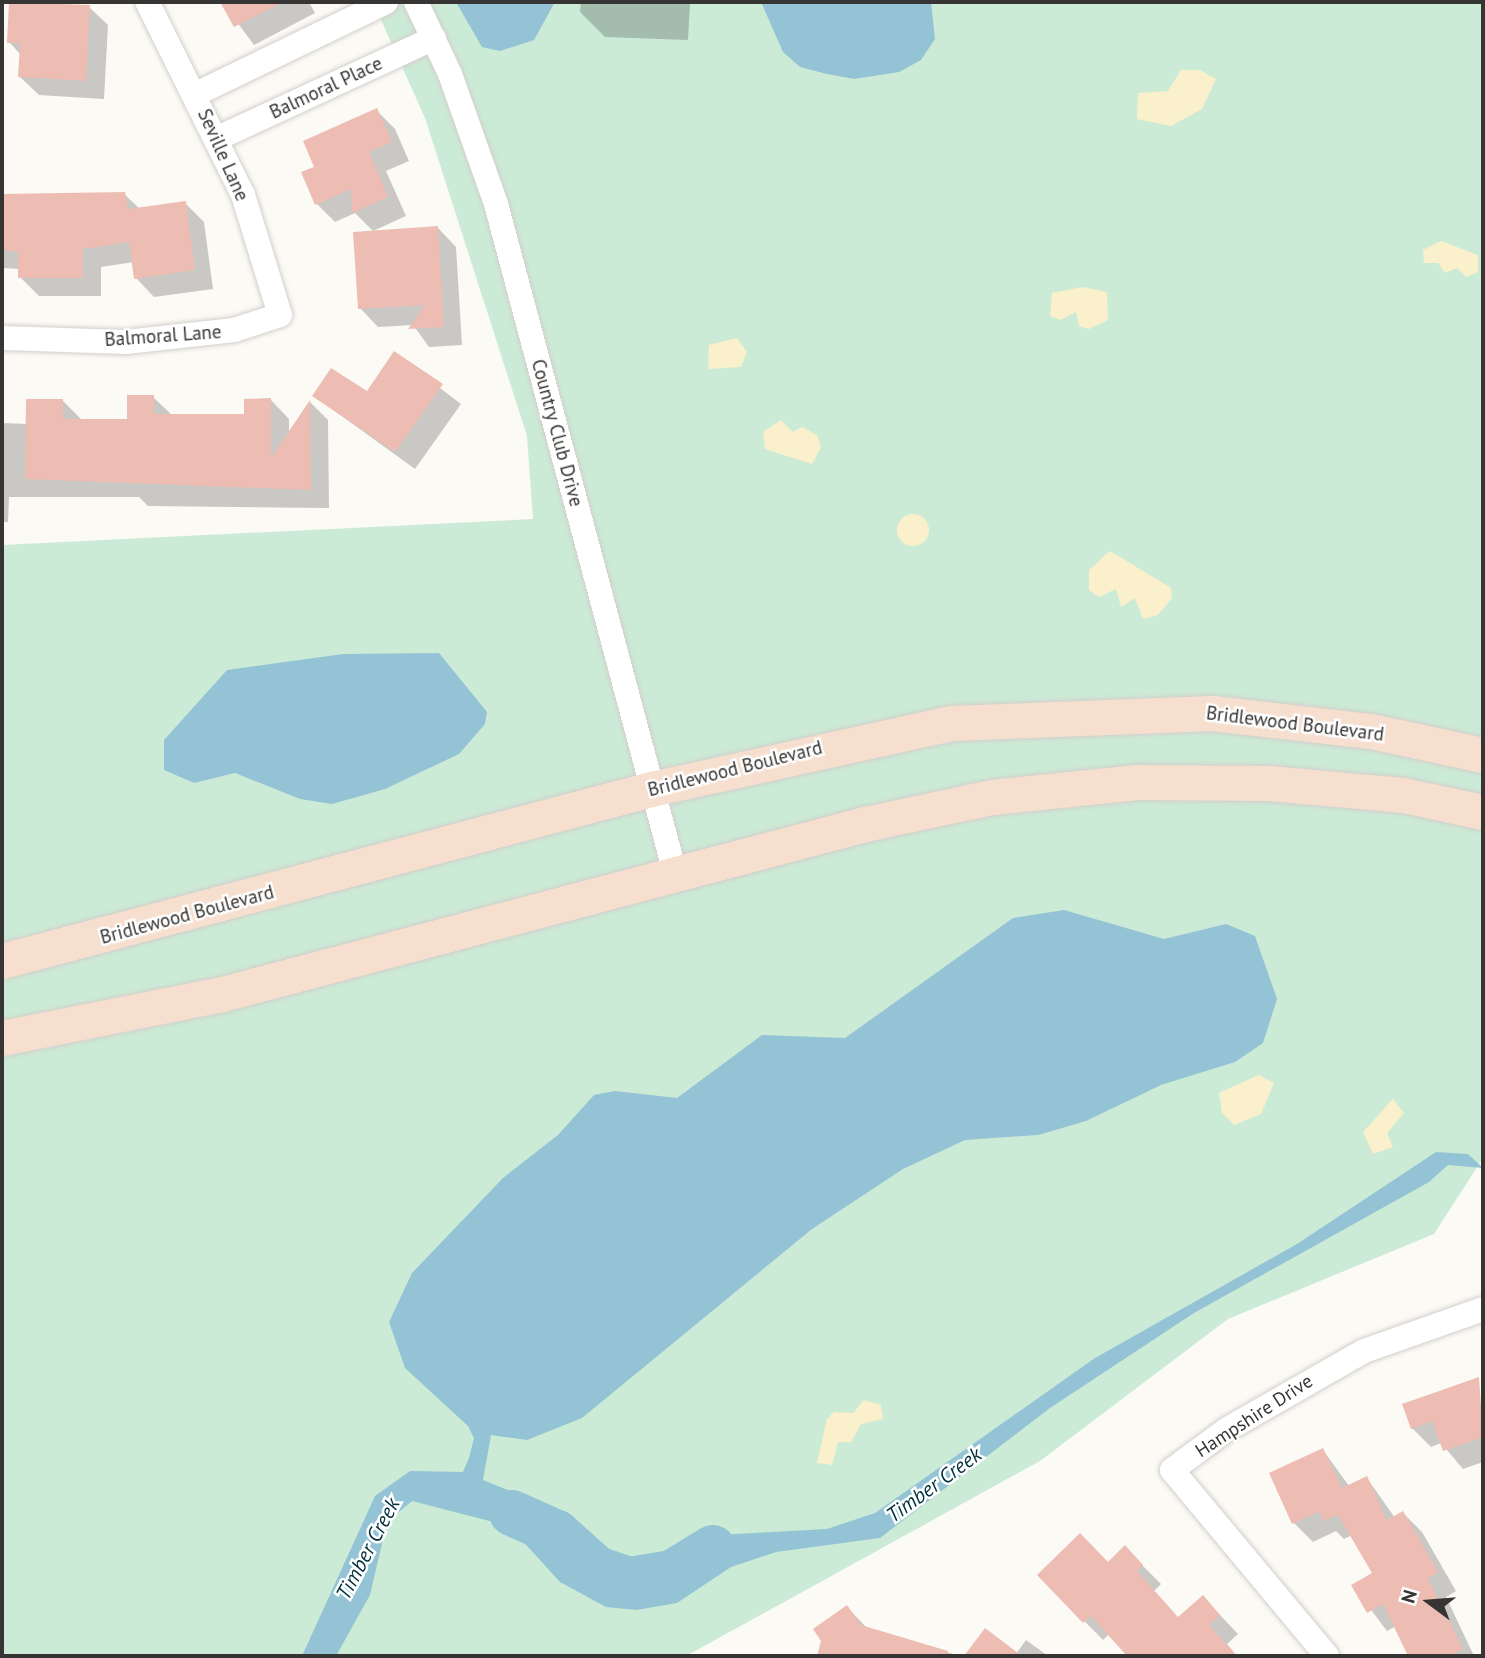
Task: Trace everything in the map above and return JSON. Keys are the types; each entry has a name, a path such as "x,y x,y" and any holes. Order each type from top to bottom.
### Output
{"main road":[{"name":"Bridlewood Boulevard","path":"2,961 651,789 895,732 1091,713 1289,720 1483,755"},
{"path":"2,1038 222,994 675,873 920,811 1069,787 1269,783 1404,795 1483,812"}],"street":[{"name":"Seville Lane","path":"147,2 218,138 281,315"},
{"path":"196,94 386,2"},
{"name":"Country Club Drive","path":"416,2 433,38 496,204 675,873"},
{"name":"Balmoral Place","path":"218,138 433,38"},
{"name":"Balmoral Lane","path":"2,338 126,342 234,330 281,315"},
{"name":"Hampshire Drive","path":"1326,1656 1172,1470 1226,1430 1364,1350 1483,1309"}],"green space":[{"path":"373,2 1483,2 1483,1158 1434,1234 1228,1319 1040,1461 686,1656 2,1656 2,545 533,519 527,436 425,118"}],"sand":[{"path":"1181,70 1200,70 1216,79 1202,109 1171,126 1137,119 1138,93 1168,91"},
{"path":"1441,241 1478,255 1478,272 1466,277 1457,268 1445,273 1438,263 1424,263 1423,250"},
{"path":"1083,287 1107,292 1108,320 1089,329 1079,326 1076,312 1060,320 1050,316 1052,293"},
{"path":"737,338 747,352 741,367 708,369 709,345"},
{"path":"781,420 793,432 802,427 817,435 821,447 812,464 765,449 763,432"},
{"path":"913,514 924,519 929,530 924,541 913,546 902,541 897,530 902,519"},
{"path":"1110,551 1171,588 1172,598 1158,615 1143,619 1135,598 1121,607 1116,589 1099,597 1089,590 1089,570"},
{"path":"1259,1075 1274,1083 1261,1114 1234,1125 1222,1113 1219,1093"},
{"path":"1393,1099 1404,1113 1387,1133 1393,1147 1373,1154 1363,1132"},
{"path":"864,1400 881,1405 883,1419 861,1424 851,1442 838,1442 832,1465 817,1463 827,1419 834,1412 853,1413"}],"water":[{"path":"456,2 555,2 534,40 500,51 482,47"},
{"path":"761,2 931,2 935,39 921,60 899,72 854,79 827,74 800,67 783,52"},
{"path":"439,653 487,712 485,724 459,754 385,789 332,804 300,799 235,773 194,783 164,770 164,740 227,670 343,654"},
{"path":"1064,910 1164,939 1226,924 1255,936 1277,999 1263,1043 1235,1062 1161,1085 1086,1121 1038,1135 965,1140 903,1169 812,1229 582,1418 527,1440 491,1435 483,1480 549,1507 582,1568 619,1582 654,1579 717,1535 827,1529 875,1513 1095,1358 1297,1244 1436,1152 1468,1154 1483,1168 1448,1165 1429,1182 1194,1313 1050,1408 880,1538 776,1552 731,1567 677,1603 636,1610 606,1607 560,1582 509,1526 412,1501 387,1522 370,1595 336,1656 302,1656 375,1496 410,1471 463,1472 469,1458 474,1438 468,1426 405,1368 389,1322 412,1273 503,1178 558,1135 594,1095 615,1091 677,1098 762,1035 845,1038 1013,918"}],"building":[{"path":"9,2 90,5 86,81 18,77 20,43 7,43"},
{"path":"220,2 283,2 234,27"},
{"path":"377,108 392,142 369,152 388,197 352,213 351,189 315,205 301,172 314,167 303,141"},
{"path":"125,192 128,209 186,201 195,270 134,279 129,242 83,249 83,278 18,278 18,251 2,251 2,194"},
{"path":"438,226 444,327 408,329 425,305 358,309 353,232"},
{"path":"394,351 443,384 395,452 312,396 331,368 367,391"},
{"path":"127,395 154,395 154,414 244,414 244,399 271,398 271,458 310,400 311,490 25,479 26,399 63,399 63,419 127,419"},
{"path":"1479,1377 1483,1437 1443,1451 1432,1421 1411,1429 1402,1404"},
{"path":"1323,1448 1342,1488 1367,1476 1387,1520 1403,1511 1438,1572 1428,1578 1463,1649 1448,1656 1408,1656 1383,1604 1367,1613 1351,1585 1372,1573 1338,1515 1324,1521 1319,1512 1292,1524 1269,1473"},
{"path":"1080,1533 1108,1562 1125,1545 1143,1565 1137,1571 1178,1617 1203,1595 1220,1615 1209,1625 1237,1656 1127,1656 1091,1616 1083,1623 1037,1575"},
{"path":"847,1605 861,1625 948,1651 948,1656 817,1656 821,1641 813,1629"},
{"path":"985,1628 1022,1656 964,1656"}],"waterway":[{"name":"Timber Creek","path":"512,1513 557,1533 597,1569 629,1580 672,1573 713,1548"}]}
